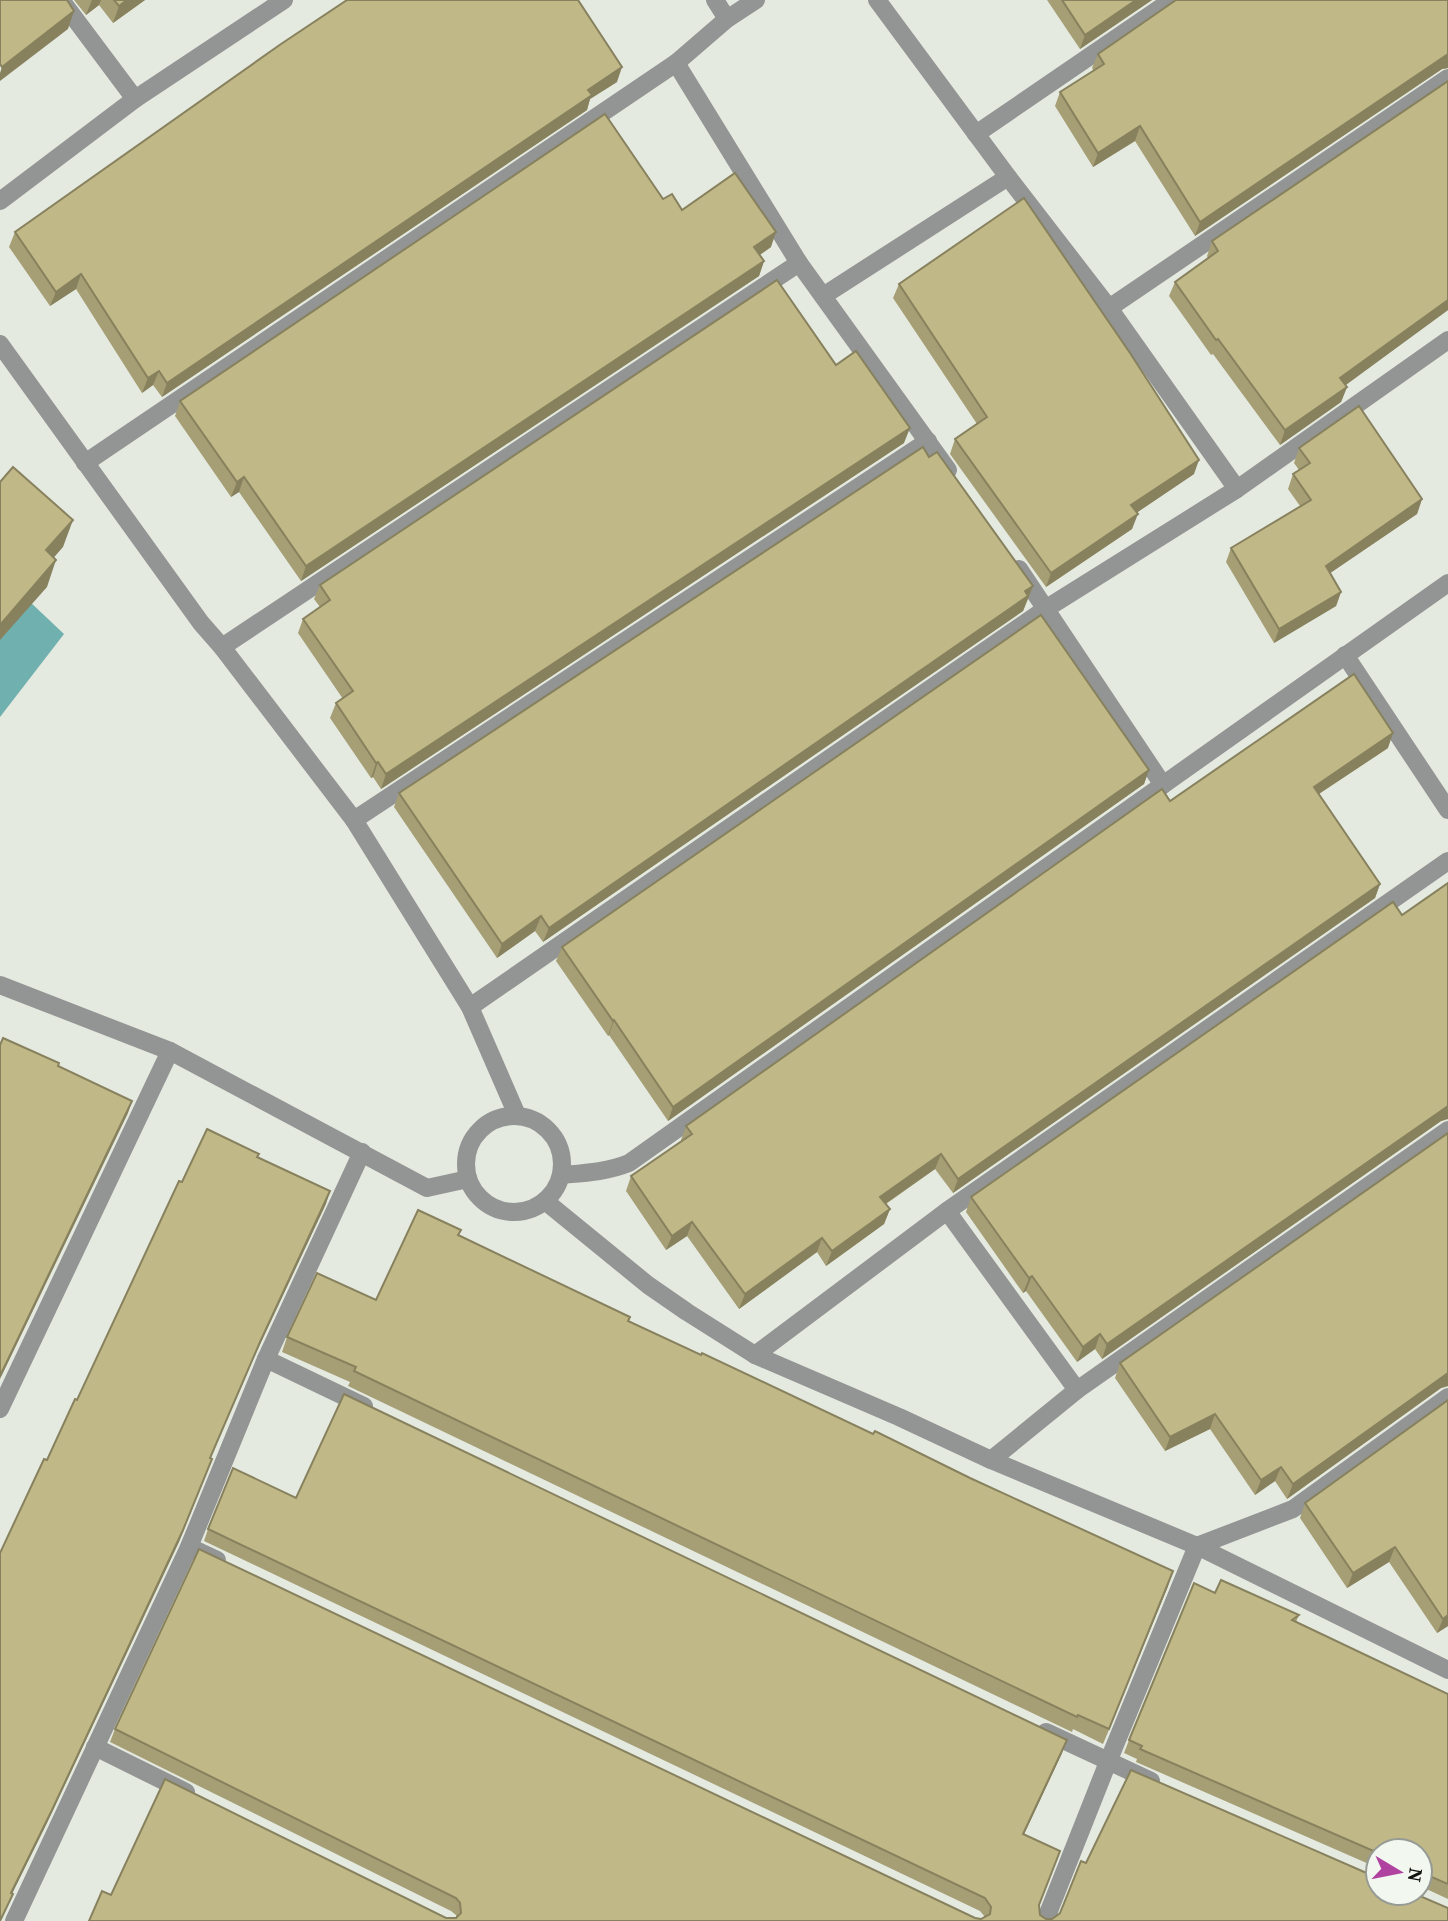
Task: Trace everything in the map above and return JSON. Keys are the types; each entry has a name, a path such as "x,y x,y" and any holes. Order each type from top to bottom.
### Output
{"street":[{"path":"61,0 135,99"},
{"path":"0,201 135,99 284,0"},
{"path":"715,0 727,19"},
{"path":"85,463 676,63 727,19 756,0"},
{"path":"877,0 1109,308 1237,489"},
{"path":"976,134 1172,0"},
{"path":"676,63 799,263 960,486"},
{"path":"1109,308 1448,78"},
{"path":"823,296 1008,177"},
{"path":"222,647 799,263"},
{"path":"470,1007 1047,608 1237,489 1448,340"},
{"path":"0,344 201,622 354,820 470,1007 517,1115"},
{"path":"354,820 928,442"},
{"path":"1007,552 1163,785"},
{"path":"561,1175 615,1169 629,1163 1448,583"},
{"path":"1345,655 1448,810"},
{"path":"755,1355 947,1211 1448,861"},
{"path":"0,985 170,1051 427,1188 468,1179"},
{"path":"0,1409 170,1051"},
{"path":"517,1115 535,1121 548,1130 557,1143 562,1158 561,1175 555,1189 545,1201 516,1213 500,1211 486,1204 475,1193 468,1179 465,1163 469,1147 477,1133 489,1122 517,1115"},
{"path":"991,1460 1077,1390 1448,1130"},
{"path":"14,1921 189,1547 266,1359 362,1152"},
{"path":"545,1201 648,1285 755,1355 991,1460 1197,1546 1448,1670"},
{"path":"947,1211 1077,1390"},
{"path":"266,1359 379,1413"},
{"path":"1045,1921 1197,1546 1293,1509 1448,1397"},
{"path":"189,1547 226,1565"},
{"path":"1032,1726 1169,1789"},
{"path":"95,1747 195,1797"}],"water":[{"path":"11,584 64,634 0,717 0,597"}],"building":[{"path":"0,0 67,0 74,11 2,67"},
{"path":"114,0 127,0 119,6"},
{"path":"347,0 578,0 622,67 588,90 592,95 167,383 159,371 148,378 81,274 56,292 15,232"},
{"path":"1062,0 1136,0 1085,35"},
{"path":"1176,0 1448,0 1448,54 1200,222 1140,126 1098,153 1060,92 1104,64 1098,54"},
{"path":"1448,81 1448,300 1340,378 1347,387 1285,430 1175,282 1218,251 1212,241"},
{"path":"605,114 663,199 672,194 682,210 735,173 776,232 754,247 764,261 306,566 244,477 237,482 180,401"},
{"path":"1024,198 1199,460 1131,505 1138,514 1051,573 955,439 987,417 899,284"},
{"path":"777,280 836,365 856,351 910,428 386,774 336,703 353,691 303,619 330,600 320,585"},
{"path":"1359,406 1422,499 1326,566 1341,592 1279,629 1231,548 1311,500 1293,474 1310,463 1299,448"},
{"path":"923,447 929,457 937,452 1033,586 1025,591 1028,596 549,928 541,916 502,944 399,793"},
{"path":"13,467 73,520 46,550 56,560 0,625 0,482"},
{"path":"1041,615 1149,770 673,1107 562,947"},
{"path":"1354,674 1393,733 1314,787 1380,884 958,1179 941,1154 880,1197 890,1209 832,1251 822,1238 745,1294 692,1222 672,1236 631,1176 692,1134 686,1126 1162,789 1170,801"},
{"path":"1448,883 1448,1106 1107,1344 1100,1334 1083,1347 971,1197 1393,902 1402,915"},
{"path":"3,1038 59,1063 58,1066 132,1101 0,1376 0,1045"},
{"path":"207,1129 259,1154 257,1157 330,1191 260,1342 210,1458 212,1459 183,1530 0,1921 0,1553 44,1459 47,1460 75,1399 77,1400 179,1181 182,1182"},
{"path":"1448,1133 1448,1373 1293,1484 1281,1467 1261,1480 1215,1414 1170,1437 1120,1363"},
{"path":"418,1210 461,1230 458,1235 630,1317 628,1321 873,1434 875,1431 970,1478 1173,1571 1109,1729 1078,1715 1077,1717 354,1371 356,1367 287,1337 317,1273 376,1300"},
{"path":"344,1394 1067,1740 1023,1834 1060,1851 1039,1905 1040,1915 1046,1919 1052,1919 1060,1913 1081,1861 1086,1863 1131,1770 1364,1872 1364,1907 1434,1907 1434,1902 1448,1908 1448,1921 89,1921 102,1891 111,1895 165,1779 446,1918 456,1918 461,1913 460,1903 456,1898 115,1729 199,1549 975,1918 981,1919 990,1914 991,1907 985,1898 208,1529 233,1468 296,1498"},
{"path":"1448,1400 1448,1615 1443,1619 1395,1547 1353,1573 1305,1503"},
{"path":"1221,1580 1299,1615 1292,1620 1448,1694 1448,1884 1434,1878 1434,1837 1364,1837 1364,1847 1140,1749 1142,1746 1129,1740 1194,1583 1215,1593"}]}
